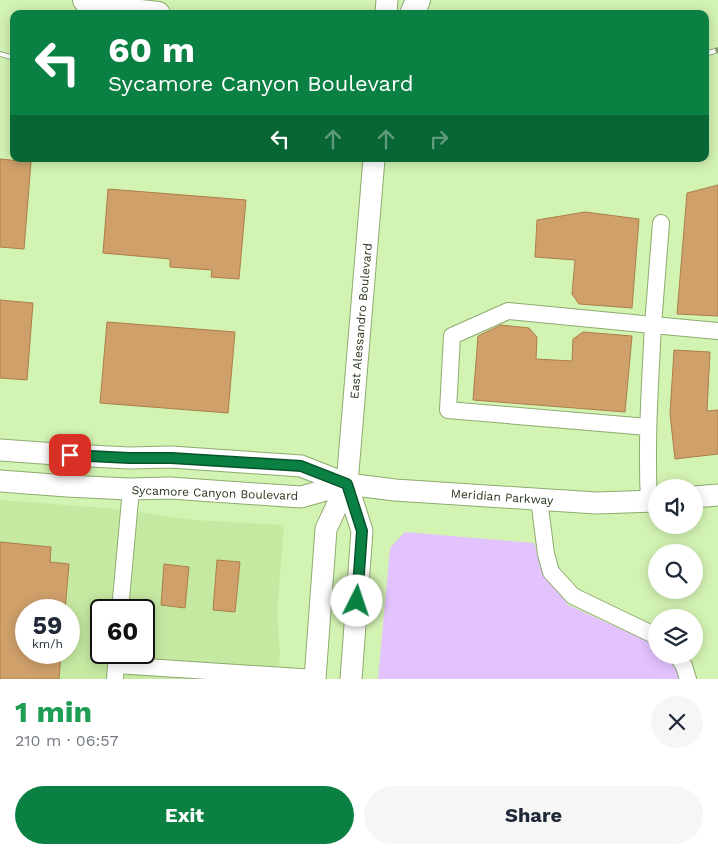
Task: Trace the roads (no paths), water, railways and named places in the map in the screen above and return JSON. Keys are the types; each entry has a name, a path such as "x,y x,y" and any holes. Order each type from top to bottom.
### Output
{"highway":[{"path":"85,0 123,10"}],"main road":[{"name":"East Alessandro Boulevard","path":"315,679 326,529 347,484 374,162"},
{"path":"0,450 80,456 171,458 301,466 347,484"},
{"name":"Sycamore Canyon Boulevard","path":"0,481 131,489 170,488 301,497 347,484"},
{"name":"East Alessandro Boulevard","path":"347,484 362,531 351,679"},
{"name":"Meridian Parkway","path":"347,484 395,490 596,503 648,501"},
{"path":"703,496 718,495"}],"lane":[{"path":"648,479 648,427 661,223"},
{"path":"648,427 448,410 452,336 508,311 718,331"},
{"path":"121,599 131,489"},
{"path":"539,499 546,554 551,572 573,596 648,632"},
{"path":"683,664 688,679"},
{"path":"116,665 315,679"}],"railway":[{"path":"709,53 718,50"},
{"path":"0,54 10,57"}]}
